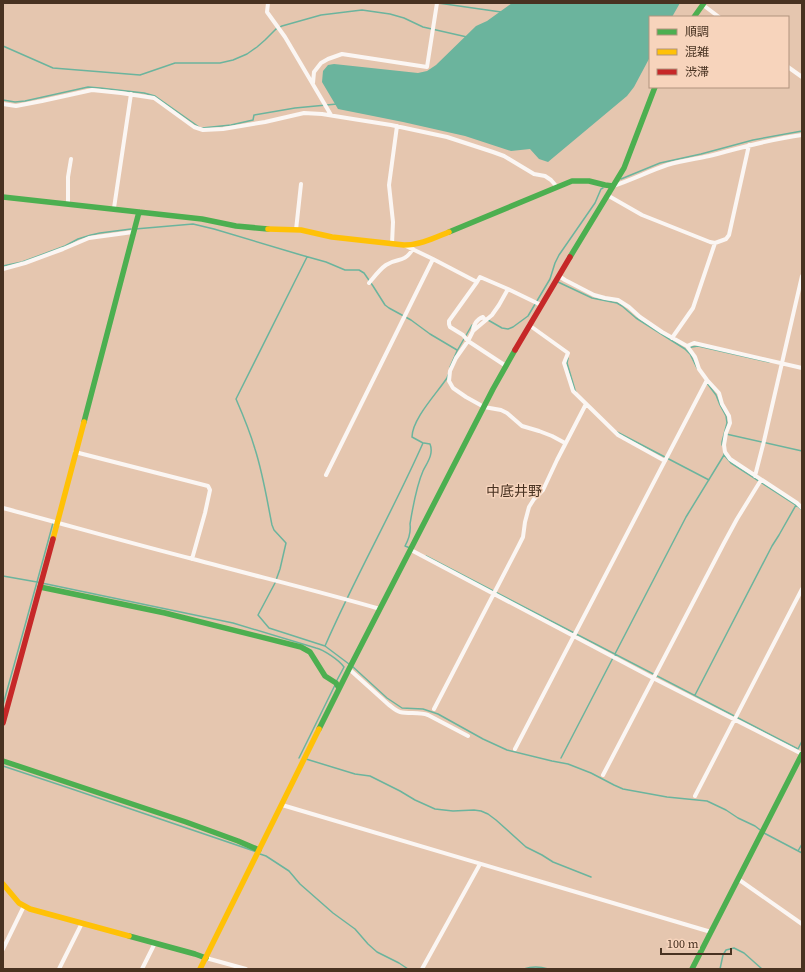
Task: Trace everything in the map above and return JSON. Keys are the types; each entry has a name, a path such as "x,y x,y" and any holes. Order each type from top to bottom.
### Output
{"street":[{"path":"268,3 267,12 285,37 331,115"},
{"path":"312,83 314,72 321,63 342,54 427,67 436,3"},
{"path":"695,16 703,4 718,16"},
{"path":"789,68 802,77"},
{"path":"200,969 352,662 484,407 529,325 624,168 655,88"},
{"path":"3,104 16,106 92,90 131,94 154,98 194,128 203,130 223,129 265,122 304,113 331,115 396,126 447,137 504,156 534,174 545,176 557,187"},
{"path":"114,208 131,94"},
{"path":"392,244 393,222 389,185 396,126"},
{"path":"3,197 114,208 202,219 236,226 301,230 332,237 412,245 426,242 572,181 590,181 608,187 613,186 668,165 749,145 802,135"},
{"path":"607,195 642,215 715,243 726,239 729,235 749,145"},
{"path":"68,204 70,159"},
{"path":"296,230 301,184"},
{"path":"3,723 139,212"},
{"path":"3,268 25,263 89,238 133,232"},
{"path":"672,338 693,308 715,243"},
{"path":"404,245 477,282"},
{"path":"369,283 384,267 388,264 406,258 413,249"},
{"path":"326,475 433,259"},
{"path":"559,276 594,295 618,300 640,317 687,346 695,357 707,380 719,393 722,404 729,416 730,421 724,440 725,452 730,459 797,503 802,508"},
{"path":"755,476 802,276"},
{"path":"506,366 468,341 463,335 450,327 449,321 480,277 541,305"},
{"path":"508,289 492,315 473,331 456,358 450,371 449,381 453,388 484,407 501,410 507,413 522,426 552,436 565,443"},
{"path":"529,325 568,354 564,363 573,391 586,404 618,435 665,460"},
{"path":"687,346 694,343 802,368"},
{"path":"515,749 707,380"},
{"path":"434,709 520,545 529,507 534,499 543,490 565,443 586,404"},
{"path":"75,452 208,486 210,490 205,513 192,559"},
{"path":"603,775 724,543 761,480"},
{"path":"3,508 380,609"},
{"path":"410,550 653,678 802,754 692,969"},
{"path":"40,587 165,613 301,647 310,652 325,676 339,688"},
{"path":"695,796 802,590"},
{"path":"349,669 396,710 400,712 421,713 428,715 468,736"},
{"path":"3,760 186,822 259,850"},
{"path":"282,805 711,932"},
{"path":"422,969 480,864"},
{"path":"738,879 802,924"},
{"path":"3,884 19,903 34,910 246,969"},
{"path":"3,949 24,906"},
{"path":"59,969 82,923"},
{"path":"142,969 155,943"}],"water":[{"path":"512,3 680,3 673,16 649,16 649,59 634,87 627,96 548,162 539,159 530,149 511,151 465,136 338,109 322,82 323,71 328,65 334,64 418,73 427,71 436,65 476,26 487,21"}],"waterway":[{"path":"438,3 501,12"},
{"path":"3,46 53,68 140,75 175,63 220,63 233,60 247,54 257,47 276,29 282,26 321,15 362,10 390,14 404,18 423,27 467,37"},
{"path":"3,100 15,102 25,101 88,87 144,93 155,96 199,127"},
{"path":"202,128 231,125 253,120 254,115 295,108 337,104"},
{"path":"621,179 660,163 753,140 802,131"},
{"path":"488,320 502,328 508,329 528,316 550,279 559,255 595,203 601,189 603,188"},
{"path":"135,229 193,224 326,262 345,270 359,270 364,273 385,305 457,350"},
{"path":"3,266 22,262 91,235 131,229"},
{"path":"307,257 236,399 249,430 258,458 272,525 274,530 286,543 275,583 258,615 269,628 325,646 349,664"},
{"path":"558,282 592,298 617,303 622,306 636,318 685,349 690,354 697,368"},
{"path":"450,367 457,351 472,325"},
{"path":"689,348 698,346 769,362"},
{"path":"568,358 567,363 576,392"},
{"path":"325,646 423,443 412,437 416,422 448,375"},
{"path":"707,383 716,395 726,416 727,423 722,445"},
{"path":"617,432 709,480"},
{"path":"726,434 802,451"},
{"path":"410,548 405,546 408,541 415,497 418,484 430,458 431,451 430,444 424,443"},
{"path":"724,452 724,455 731,463 802,510"},
{"path":"561,758 686,517 724,455"},
{"path":"695,695 772,546 796,505"},
{"path":"3,705 53,523"},
{"path":"426,556 798,749 802,741"},
{"path":"3,576 233,623 316,648 339,661 344,667 336,682"},
{"path":"352,666 387,698 402,708 423,709 438,714 483,739 507,750 568,764 591,773 623,789 667,797 707,801 726,810 738,818 755,826 764,833 802,853"},
{"path":"299,758 335,685"},
{"path":"306,759 355,774 370,776 435,809 453,811 481,811 496,820 526,847 553,862 591,877"},
{"path":"3,766 257,852"},
{"path":"798,851 802,844"},
{"path":"260,854 266,856 289,871 300,884 333,913 355,929 377,952 408,969"},
{"path":"720,969 723,955 726,950 734,948 744,953 762,969"},
{"path":"524,969 530,967 542,967 548,969"}],"traffic: fast":[{"path":"695,16 704,3"},
{"path":"570,257 624,168 655,88"},
{"path":"449,232 572,181 589,181 613,186"},
{"path":"3,197 202,219 236,226 268,229"},
{"path":"84,422 139,212"},
{"path":"319,729 493,389 515,350"},
{"path":"40,587 165,613 301,647 310,652 325,676 336,683 339,688"},
{"path":"692,969 802,754"},
{"path":"3,761 186,822 259,850"},
{"path":"129,936 206,958"}],"traffic: slow":[{"path":"268,229 301,230 332,237 404,245 410,245 432,239 449,232"},
{"path":"53,539 84,422"},
{"path":"200,969 319,729"},
{"path":"3,884 19,903 30,909 129,936"}],"traffic: jam":[{"path":"515,350 570,257"},
{"path":"3,723 53,539"}],"district":[{"name":"中底井野","path":"514,491"}]}
